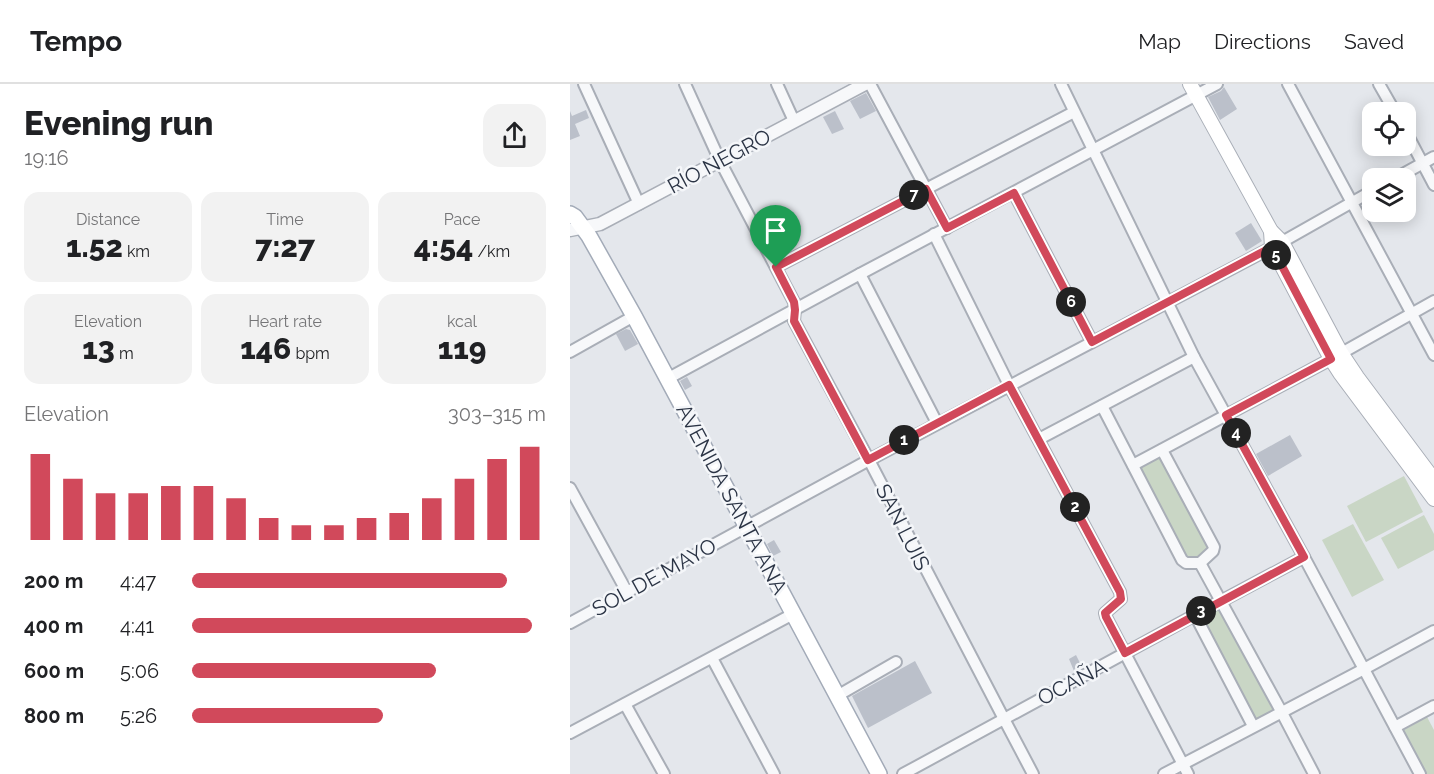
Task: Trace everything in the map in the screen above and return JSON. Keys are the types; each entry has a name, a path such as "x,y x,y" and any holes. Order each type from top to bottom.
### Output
{"main road":[{"path":"1193,90 1271,231 1336,356 1373,419 1434,498"},
{"name":"AVENIDA SANTA ANA","path":"570,214 575,217 574,226 589,236 634,316 879,774"},
{"path":"1336,356 1363,386 1432,473"}],"street":[{"path":"584,84 639,204"},
{"name":"SAN LUIS","path":"685,84 720,161 794,302 794,321 1033,774"},
{"path":"777,84 794,121"},
{"name":"RÍO NEGRO","path":"574,226 600,224 865,84"},
{"path":"870,84 947,228"},
{"path":"1061,84 1194,357 1420,774"},
{"path":"667,379 1014,193 1193,90 1217,84"},
{"path":"1288,84 1434,355"},
{"path":"1380,84 1390,102"},
{"path":"776,267 1074,112"},
{"path":"1416,152 1434,185"},
{"path":"1415,168 1434,158"},
{"path":"1014,193 1092,342"},
{"name":"SOL DE MAYO","path":"570,623 868,460 1277,245 1362,197"},
{"path":"934,234 1009,385 1120,592 1121,599 1105,613 1106,617 1186,769"},
{"path":"860,274 937,423"},
{"path":"1133,465 1434,301"},
{"path":"570,352 634,316"},
{"path":"1039,439 1194,357"},
{"path":"1102,406 1182,560 1186,563 1200,563 1213,551 1214,547 1161,450"},
{"path":"570,488 627,592"},
{"name":"OCAÑA","path":"903,774 1304,557"},
{"path":"1200,563 1314,774"},
{"path":"570,733 793,614"},
{"path":"1195,615 1253,726"},
{"path":"1164,774 1186,769 1253,726 1434,631"},
{"path":"712,658 774,774"},
{"path":"837,696 896,662"},
{"path":"625,704 664,774"},
{"path":"1395,727 1434,706"}],"green space":[{"path":"1160,453 1211,546 1199,560 1183,556 1136,466"},
{"path":"1404,476 1423,512 1366,542 1347,506"},
{"path":"1424,515 1434,534 1434,550 1398,569 1381,538"},
{"path":"1353,524 1384,580 1352,597 1322,540"},
{"path":"1219,608 1274,712 1255,722 1201,618"},
{"path":"1427,717 1434,730 1434,774 1425,774 1402,731"}],"building":[{"path":"1224,87 1237,109 1220,120 1208,97 1221,91"},
{"path":"866,93 876,111 860,119 850,101"},
{"path":"586,110 589,118 575,124 580,136 570,140 570,111 572,116"},
{"path":"835,111 844,129 832,134 823,117"},
{"path":"1251,223 1262,241 1246,251 1235,233"},
{"path":"626,329 630,330 638,344 625,351 616,334"},
{"path":"687,377 692,386 685,390 680,381"},
{"path":"1290,435 1302,456 1268,476 1256,454"},
{"path":"774,540 781,552 773,556 767,544"},
{"path":"1076,655 1082,667 1074,671 1069,659"},
{"path":"915,661 932,693 868,728 852,696"}],"route":[{"path":"926,189 947,228 1014,193 1092,342 1272,247 1331,359 1226,415 1304,557 1125,653 1105,613 1121,599 1120,592 1009,385 868,460 794,321 794,302 776,267 926,189"}]}
